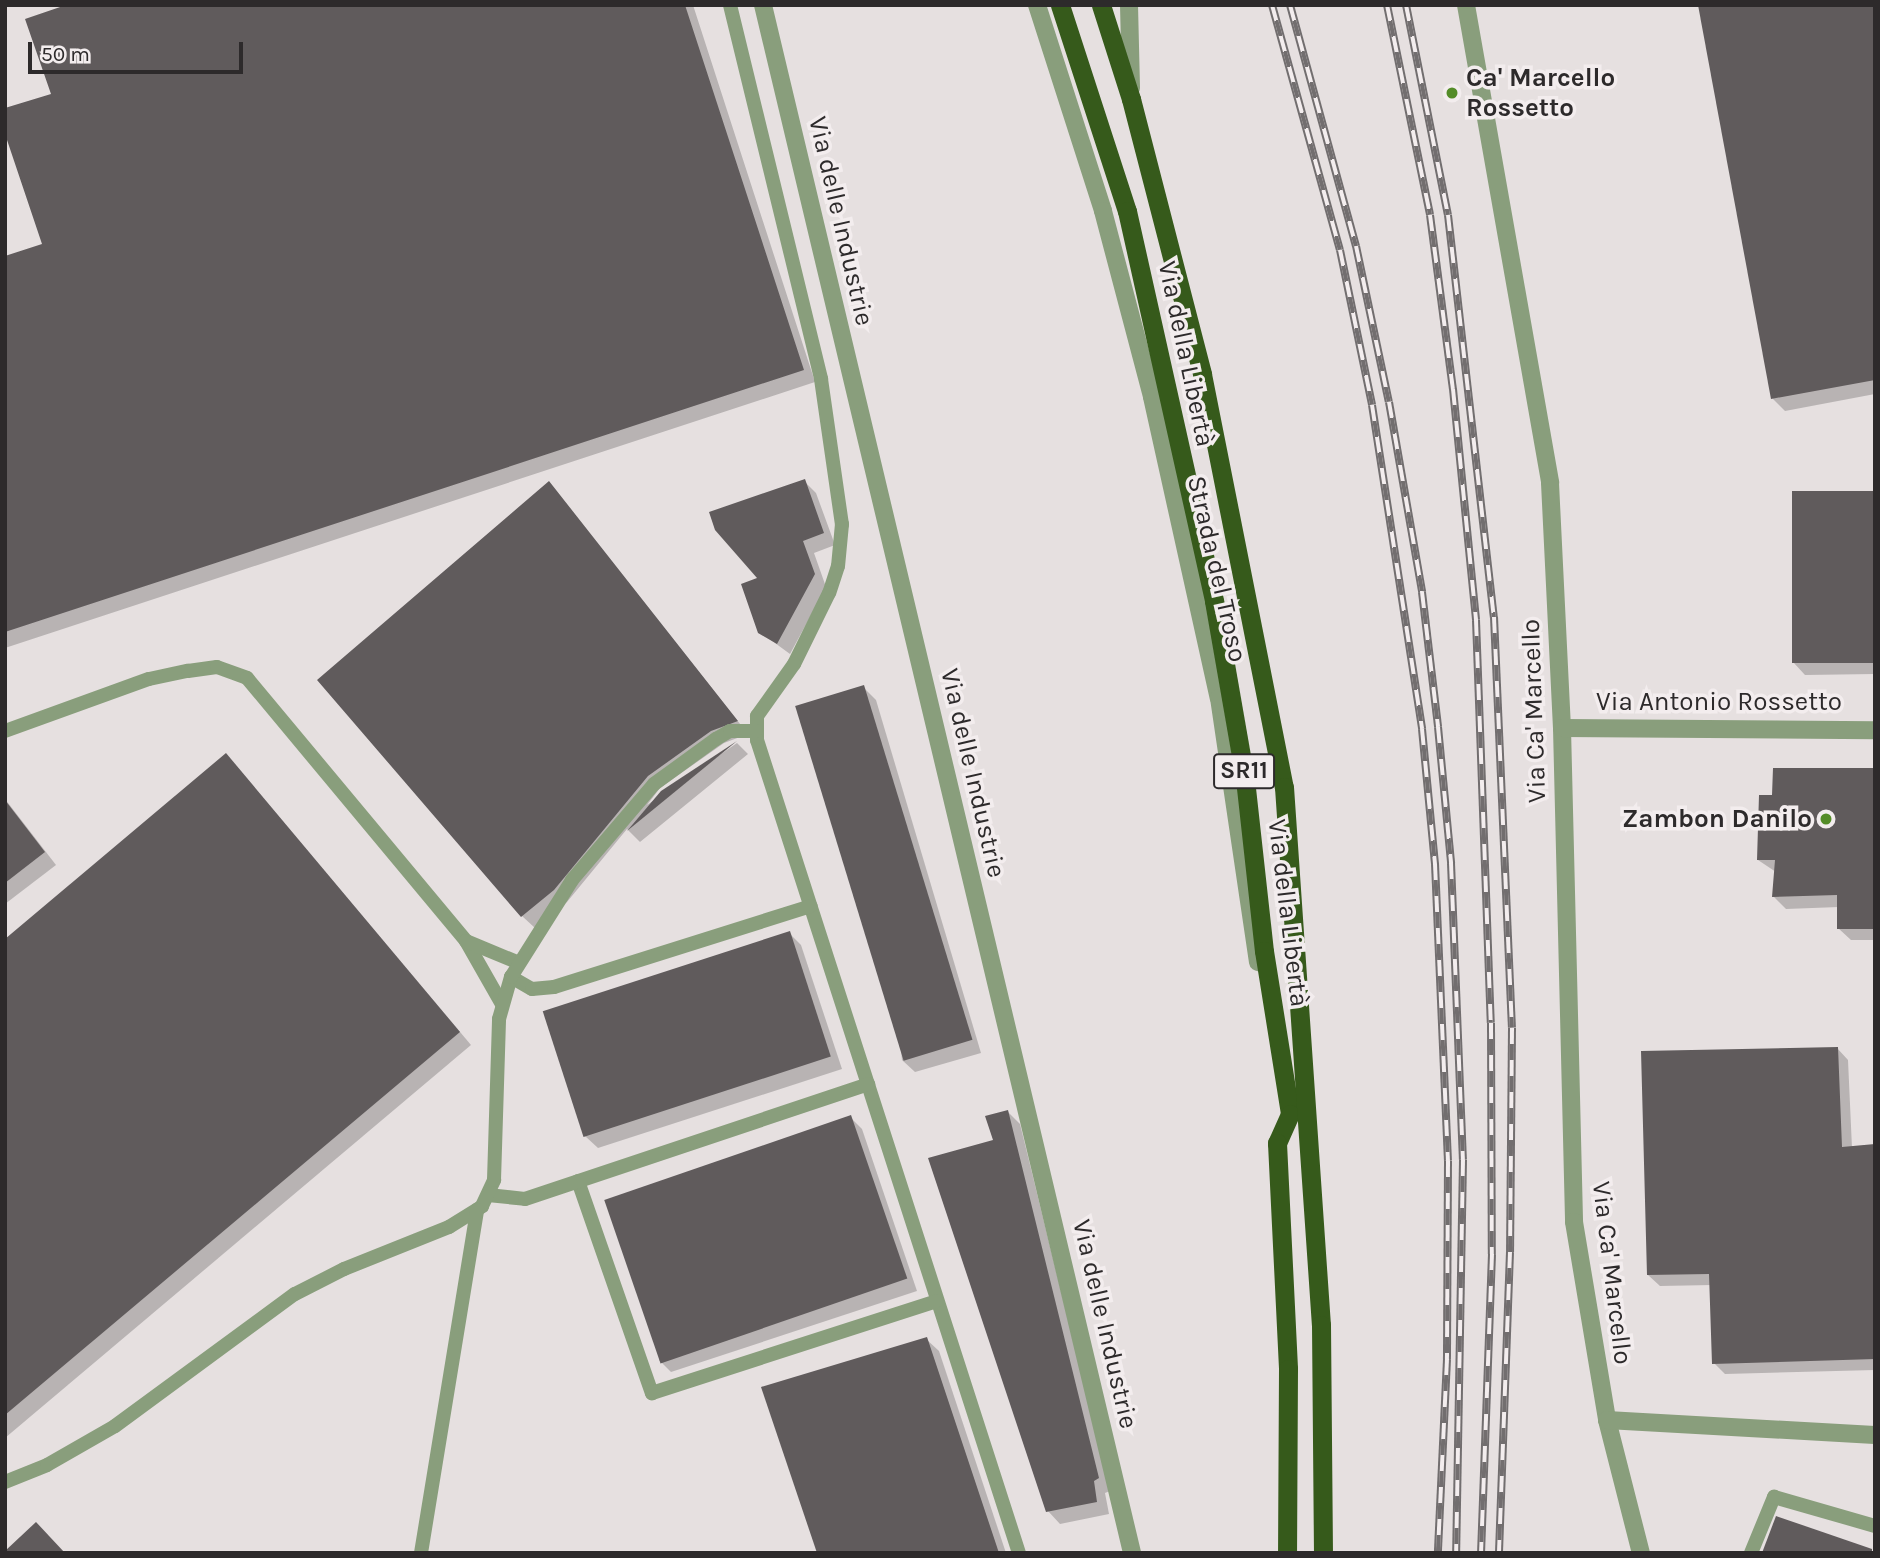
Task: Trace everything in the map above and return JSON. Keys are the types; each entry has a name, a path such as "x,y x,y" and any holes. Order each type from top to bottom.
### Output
{"highway":[{"name":"Via della Libertà","path":"1060,5 1127,211 1214,601 1245,779 1264,951 1290,1114"},
{"name":"Via della Libertà","path":"1101,5 1131,99 1202,374 1284,787 1321,1325 1323,1553"},
{"path":"1287,1553 1289,1368 1277,1143 1290,1114"}],"street":[{"name":"Via delle Industrie","path":"762,5 1132,1553"},
{"name":"Strada del Troso","path":"1037,5 1103,211 1152,397 1219,698 1251,932 1290,1114"},
{"path":"1129,5 1131,99"},
{"name":"Via Ca' Marcello","path":"1466,5 1550,483 1563,728 1574,1222 1607,1420 1641,1553"},
{"name":"Via Antonio Rossetto","path":"1563,728 1875,730"},
{"path":"1607,1420 1875,1435"}],"lane":[{"path":"730,5 821,379 842,524 838,566 829,593 794,664 757,716 756,731 1019,1553"},
{"path":"5,731 149,680 202,668 232,670 247,678 271,701 466,941 502,1004"},
{"path":"5,1482 47,1465 115,1426 295,1294 344,1269 449,1227 477,1210 488,1195 496,1163 502,1004 519,962 572,880 654,784 723,735 756,731"},
{"path":"511,977 532,989 554,987 811,906"},
{"path":"466,941 519,962"},
{"path":"488,1195 525,1199 868,1084"},
{"path":"578,1181 652,1393 937,1301"},
{"path":"421,1553 477,1210"},
{"path":"1752,1553 1774,1497 1875,1526"}],"building":[{"path":"66,5 685,5 804,370 5,632 5,256 42,244 5,134 5,108 51,94 25,19"},
{"path":"1698,5 1875,5 1875,380 1771,399"},
{"path":"805,479 824,533 803,541 815,574 777,644 758,633 741,584 757,578 715,530 709,512"},
{"path":"549,481 738,721 711,731 648,776 554,890 521,917 317,680"},
{"path":"1792,491 1875,491 1875,663 1792,663"},
{"path":"864,685 972,1040 904,1061 795,706"},
{"path":"737,741 627,831 661,791"},
{"path":"226,753 460,1032 5,1415 5,939"},
{"path":"1773,768 1875,768 1875,929 1837,929 1837,895 1772,897 1775,860 1757,860 1759,795 1772,795"},
{"path":"5,800 45,852 5,883"},
{"path":"790,931 831,1057 584,1137 543,1011"},
{"path":"1838,1047 1842,1147 1875,1144 1875,1359 1712,1364 1709,1274 1647,1275 1641,1051"},
{"path":"1008,1110 1099,1478 1094,1481 1097,1502 1046,1512 928,1158 993,1140 985,1116"},
{"path":"851,1115 907,1279 661,1364 604,1200"},
{"path":"927,1337 999,1553 817,1553 761,1387"},
{"path":"1776,1516 1872,1549 1872,1553 1762,1553"},
{"path":"36,1522 65,1553 5,1553 5,1551"}],"railway":[{"path":"1272,5 1340,250 1372,405 1422,729 1435,864 1448,1161 1447,1359 1438,1553"},
{"path":"1290,5 1356,246 1389,402 1422,592 1438,727 1451,863 1463,1160 1456,1553"},
{"path":"1387,5 1430,215 1453,389 1476,620 1491,1023 1492,1254 1481,1553"},
{"path":"1406,5 1448,215 1494,617 1512,1028 1510,1252 1499,1553"}],"place":[{"name":"Ca' Marcello Rossetto","path":"1452,93"},
{"name":"Zambon Danilo","path":"1826,819"}]}
